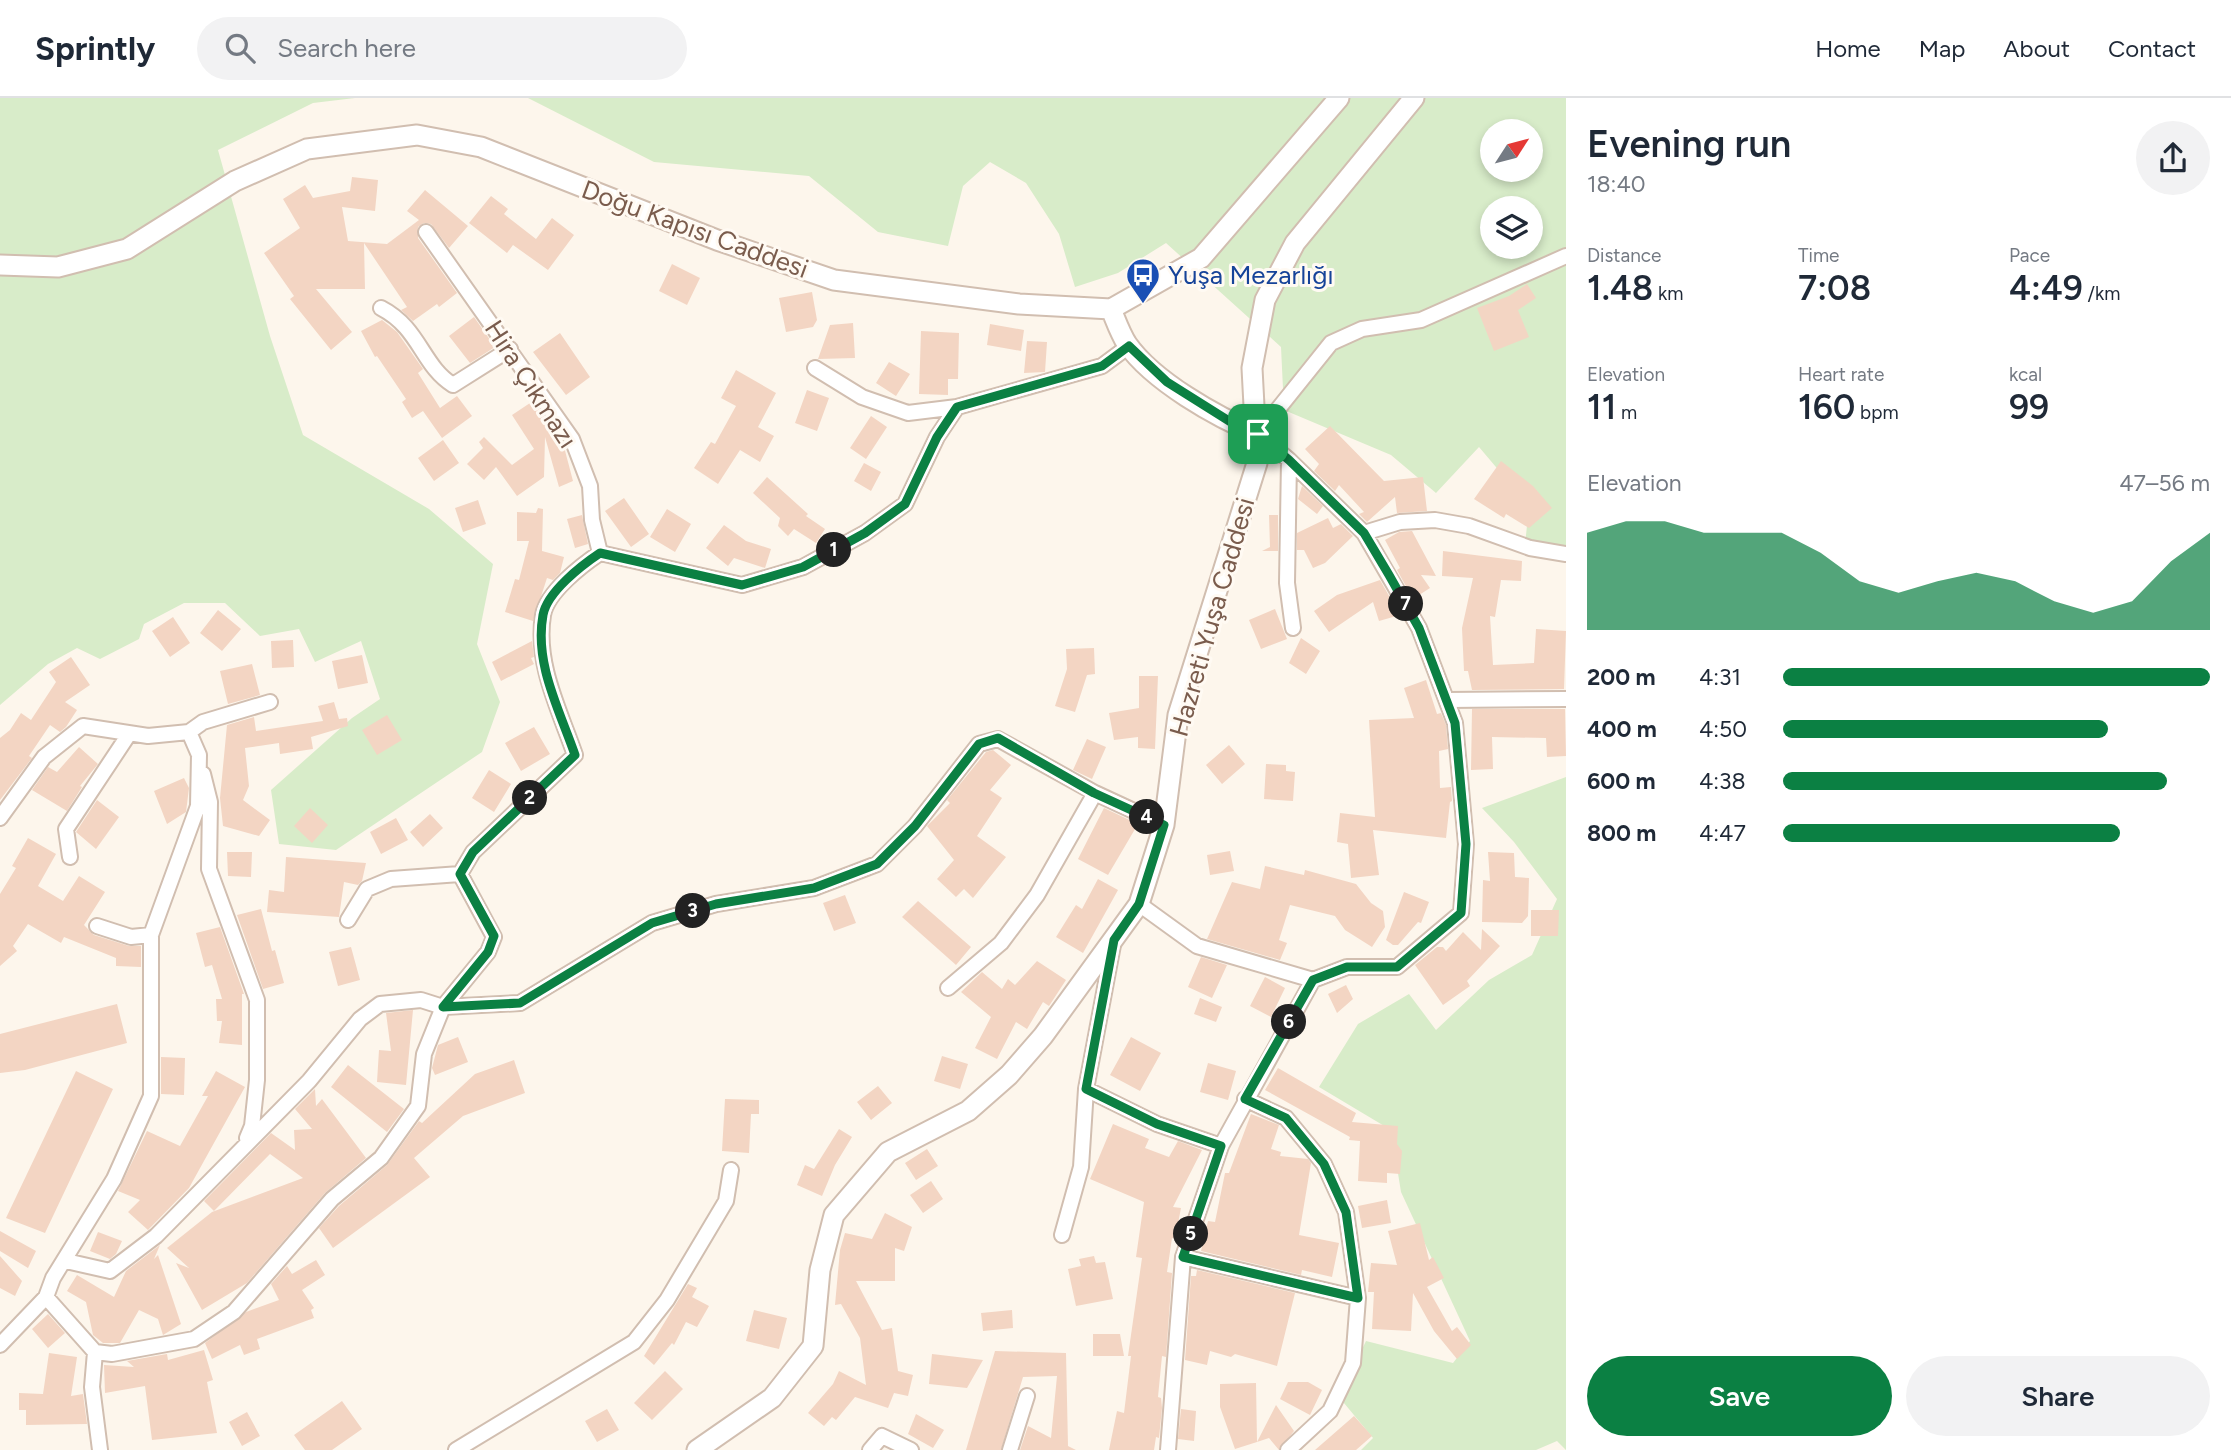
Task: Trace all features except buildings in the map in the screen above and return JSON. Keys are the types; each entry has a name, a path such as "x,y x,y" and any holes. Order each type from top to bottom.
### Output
{"street":[{"path":"1139,904 1197,946 1313,980 1347,967 1397,967 1461,913 1466,844 1455,723 1419,628 1364,533 1289,460 1258,434 1237,426 1167,382 1129,346 1111,309 1201,258 1339,98"},
{"name":"Hazreti Yuşa Caddesi","path":"697,1450 772,1398 813,1346 820,1270 834,1215 888,1152 968,1111 1009,1075 1043,1036 1139,904 1164,825 1178,715 1257,463 1258,434 1252,368 1265,300 1295,243 1414,98"},
{"name":"Doğu Kapısı Caddesi","path":"0,265 58,267 127,249 235,181 307,149 365,139 417,135 481,147 717,240 834,280 1019,304 1111,309"},
{"name":"Hira Çıkmazı","path":"426,232 572,439 590,486 592,520 600,553"},
{"path":"1258,434 1331,343 1362,329 1421,320 1566,257"},
{"path":"382,308 399,317 414,334 440,377 453,384 510,349"},
{"path":"815,368 862,397 908,412 957,407 1102,366 1129,346"},
{"path":"460,874 473,852 575,755 551,696 543,647 543,613 571,573 600,553 742,585 803,567 865,533 905,504 937,437 957,407"},
{"path":"1289,460 1287,583 1293,628"},
{"path":"1364,533 1400,522 1435,520 1469,526 1530,548 1566,554"},
{"path":"1448,700 1566,699"},
{"path":"0,818 44,757 83,726 148,736 189,732 203,722 270,702"},
{"path":"189,732 199,755 210,802 209,869 257,1000 257,1080 252,1126 244,1144"},
{"path":"70,858 66,829 129,734"},
{"path":"66,1261 110,1271 156,1236 309,1081 360,1019 380,1004 421,1000 443,1007 520,1003 652,923 716,904 814,888 877,864 915,826 979,744 998,738 1094,793 1164,825"},
{"path":"0,1345 46,1297 53,1278 66,1261 114,1179 151,1096 151,935 198,806 199,755"},
{"path":"947,988 1001,943 1037,895 1094,793"},
{"path":"348,920 367,890 391,880 460,874"},
{"path":"46,1297 95,1352 112,1354 194,1339 234,1312 332,1199 381,1158 418,1106 424,1054 443,1007 488,952 494,936 460,874"},
{"path":"97,926 131,937 151,935"},
{"path":"1062,1235 1081,1167 1086,1089 1114,940"},
{"path":"1168,1450 1183,1257 1221,1146 1313,980"},
{"path":"1086,1089 1157,1124 1221,1146"},
{"path":"1245,1099 1286,1118 1324,1164 1346,1212 1358,1298 1353,1363 1330,1411 1288,1450"},
{"path":"456,1450 634,1342 667,1300 726,1201 731,1170"},
{"path":"1183,1257 1358,1298"},
{"path":"95,1352 92,1387 100,1450"},
{"path":"1010,1450 1027,1396"},
{"path":"870,1450 882,1436 911,1450"}],"green space":[{"path":"0,98 355,98 313,103 218,150 270,336 303,435 429,509 493,564 477,644 500,702 482,752 336,850 279,844 271,790 352,718 380,699 361,641 315,662 299,629 260,636 225,603 184,603 144,624 139,639 100,659 77,648 48,664 0,705"},
{"path":"528,98 1566,98 1566,551 1525,545 1529,506 1479,447 1436,493 1391,455 1284,410 1281,347 1166,243 1118,273 1075,287 1059,234 1026,183 990,162 963,186 948,246 878,232 809,176 654,162"},
{"path":"1566,777 1566,1450 1557,1441 1536,1450 1361,1450 1373,1438 1339,1397 1366,1341 1453,1363 1470,1341 1401,1192 1391,1130 1319,1087 1358,1024 1409,994 1436,1030 1489,980 1532,955 1557,899 1514,842 1482,808"}],"place":[{"name":"Yuşa Mezarlığı","path":"1143,305"}],"route":[{"path":"1129,346 1167,382 1237,426 1258,434 1289,460 1364,533 1419,628 1455,723 1466,844 1461,913 1397,967 1347,967 1313,980 1245,1099 1286,1118 1324,1164 1346,1212 1358,1298 1183,1257 1221,1146 1157,1124 1086,1089 1094,1032 1114,940 1139,904 1164,825 1094,793 998,738 979,744 915,826 877,864 814,888 716,904 652,923 520,1003 443,1007 488,952 494,936 460,874 473,852 575,755 551,696 543,647 543,613 571,573 600,553 742,585 803,567 865,533 905,504 937,437 957,407 1102,366 1129,346"}]}
